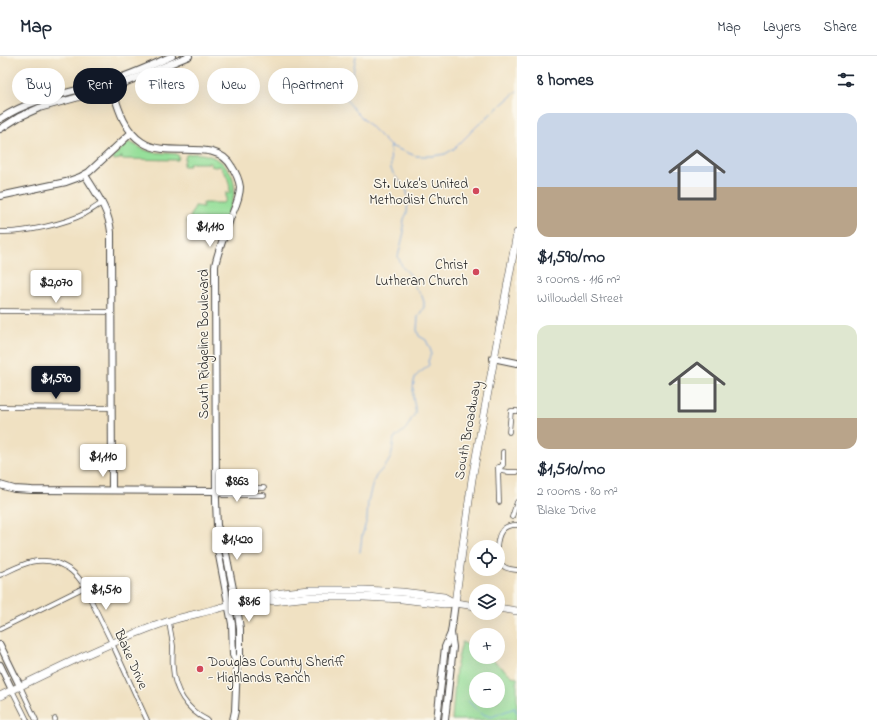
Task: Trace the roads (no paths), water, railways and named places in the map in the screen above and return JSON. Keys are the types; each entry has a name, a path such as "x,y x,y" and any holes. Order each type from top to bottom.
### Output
{"main road":[{"name":"South Broadway","path":"455,603 472,479 517,233"},
{"path":"0,696 112,643 169,621 233,605 266,599 273,600 364,596 469,605"},
{"path":"505,609 517,611"}],"street":[{"path":"127,75 172,56"},
{"path":"127,82 189,56"},
{"path":"0,119 37,101 73,92"},
{"path":"0,129 19,117 39,108 73,99"},
{"name":"South Ridgeline Boulevard","path":"117,104 121,117 131,133 142,142 151,147 164,149 201,150 222,156 230,163 240,186 239,198 218,252 215,266 216,540 233,605 233,655 237,664 235,711 233,720"},
{"path":"0,196 66,182 85,175 131,133"},
{"path":"85,175 102,203 109,220 111,232 112,490"},
{"path":"0,232 20,231 60,223 85,214 102,203"},
{"path":"0,311 112,312"},
{"path":"493,358 517,362"},
{"path":"0,407 112,408"},
{"path":"510,432 510,412 517,412"},
{"path":"499,502 500,467 503,452"},
{"path":"500,467 501,471 517,472"},
{"path":"0,486 25,490 216,491 223,488 264,488"},
{"path":"216,491 223,495 264,495"},
{"path":"512,517 517,502"},
{"path":"498,540 499,534 502,530 508,526 517,525"},
{"name":"Blake Drive","path":"0,575 31,562 42,560 63,565 79,578 85,587 112,643 147,720"},
{"path":"505,567 517,570"},
{"path":"0,629 85,587"},
{"name":"South Broadway","path":"437,720 445,648 451,633 455,603"},
{"path":"169,621 173,647 173,674 178,690 191,710 207,720"},
{"name":"South Broadway","path":"445,720 453,647 451,633"},
{"path":"0,645 36,720"},
{"path":"0,665 27,720"}],"waterway":[{"path":"356,56 352,83 346,99 355,111 390,146 391,169 407,191 407,213 404,219 404,232 398,257 403,268 409,273 413,279 415,287 422,296 424,307 418,317 417,330 419,336 426,340 431,351 428,361 429,365 417,375 414,380 413,397 415,414 406,429 394,438 391,457 376,476 373,483 368,501 367,519 362,536 360,552"},
{"path":"390,146 416,156 445,154 455,148 478,125 517,91"},
{"path":"468,701 480,713 491,717 517,707"},
{"path":"514,708 517,713"}],"place":[{"name":"St. Luke's United Methodist Church","path":"476,191"},
{"name":"Christ Lutheran Church","path":"476,272"},
{"name":"Douglas County Sheriff - Highlands Ranch","path":"200,669"}]}
